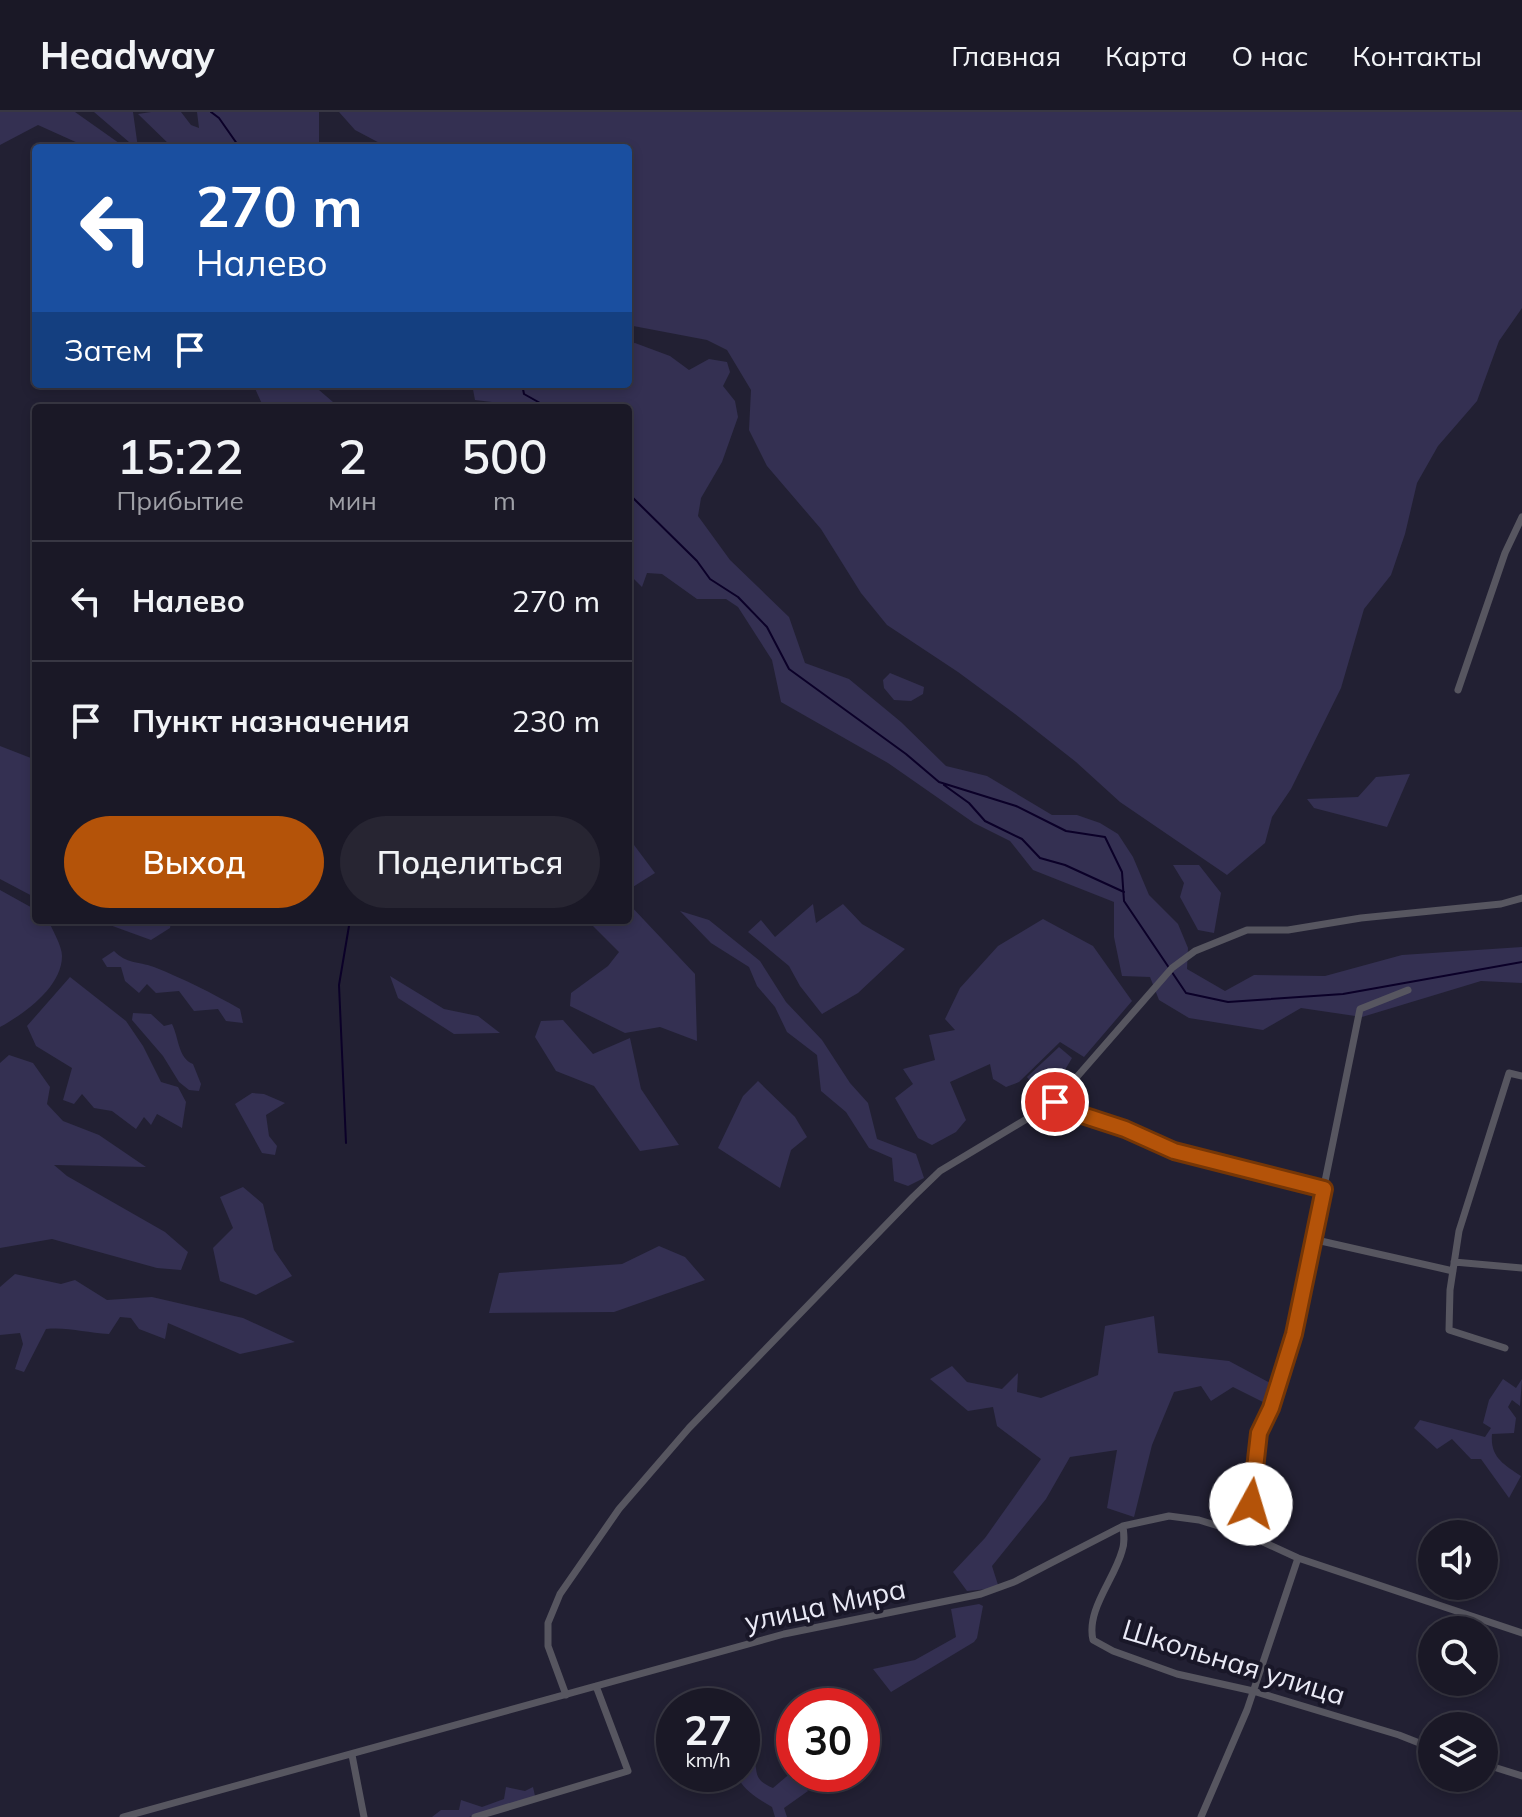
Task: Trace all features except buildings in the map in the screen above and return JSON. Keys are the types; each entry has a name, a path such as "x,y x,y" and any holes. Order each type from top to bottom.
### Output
{"street":[{"path":"1458,690 1505,553 1522,517"},
{"path":"566,1695 548,1646 548,1623 560,1594 619,1509 689,1428 791,1325 831,1279 940,1171 1055,1102 1170,970 1195,951 1247,930 1288,930 1361,918 1501,904 1522,898"},
{"path":"1248,1535 1259,1433 1271,1408 1294,1334 1356,1042 1360,1009 1408,990"},
{"path":"1505,1348 1449,1330 1459,1231 1509,1073 1522,1076"},
{"path":"1055,1102 1070,1111 1125,1129 1174,1151 1324,1189"},
{"path":"1312,1239 1453,1271"},
{"path":"1454,1262 1522,1268"},
{"name":"улица Мира","path":"123,1817 784,1634 992,1591 1123,1526 1169,1516 1199,1520 1248,1535 1298,1558 1522,1633"},
{"name":"Школьная улица","path":"1123,1526 1122,1553 1095,1614 1091,1629 1093,1640 1113,1651 1177,1674 1253,1691 1418,1742"},
{"path":"1201,1817 1253,1691 1298,1558"},
{"path":"475,1817 628,1771 596,1686"},
{"path":"352,1755 364,1817"},
{"path":"1498,1768 1522,1776"}],"shaded area":[{"path":"0,112 75,112 120,144 80,144 38,125 0,145"},
{"path":"94,112 133,112 137,144 131,144"},
{"path":"181,112 191,125 199,128 197,112 319,112 319,144 169,144 138,114"},
{"path":"339,112 1522,112 1522,308 1499,341 1477,401 1438,446 1417,483 1391,575 1364,609 1341,688 1291,789 1272,817 1265,843 1227,875 1120,802 1015,714 887,625 861,593 821,529 767,466 749,430 751,390 727,350 707,340 632,326 632,144 381,144 355,130"},
{"path":"632,343 670,356 689,370 709,359 727,362 730,372 723,386 735,401 738,417 722,462 701,498 698,516 730,560 789,617 805,663 849,679 901,722 946,766 987,776 1052,815 1077,815 1100,823 1118,834 1133,857 1149,895 1178,924 1188,948 1187,969 1225,991 1254,975 1325,976 1402,955 1522,947 1522,983 1481,981 1362,1017 1301,1008 1263,1030 1189,1018 1159,1000 1150,977 1122,976 1114,937 1114,902 1033,870 1010,841 974,823 888,763 781,702 772,660 738,607 726,599 697,599 662,574 647,573 642,587 632,577 632,404 493,404 475,400 473,388 632,388"},
{"path":"255,388 315,388 335,404 262,404"},
{"path":"890,673 924,687 923,694 911,701 894,700 884,688 883,680"},
{"path":"0,746 32,758 32,896 0,879"},
{"path":"1410,774 1387,827 1314,808 1307,799 1358,797 1376,777"},
{"path":"632,842 655,873 632,887"},
{"path":"1173,865 1199,865 1221,893 1214,933 1198,930 1180,897 1184,883"},
{"path":"0,890 32,908 32,924 50,924 62,956 56,978 49,989 20,1015 0,1027"},
{"path":"813,904 816,923 843,904 862,924 905,949 858,993 822,1014 789,966 748,932 761,920 775,937"},
{"path":"632,907 695,974 697,1041 660,1027 625,1033 570,1006 571,993 608,966 619,952 591,924 632,924"},
{"path":"680,911 709,920 760,961 786,1002 822,1040 850,1083 868,1103 877,1139 916,1154 924,1178 908,1186 894,1181 892,1158 869,1148 846,1112 821,1091 817,1055 787,1032 775,1007 757,986 749,967 711,943"},
{"path":"1043,919 1093,946 1132,1001 1084,1057 1060,1042 1019,1082 1006,1087 993,1079 990,1064 950,1082 966,1120 956,1132 932,1145 918,1138 895,1098 913,1084 903,1069 935,1060 929,1035 955,1030 945,1019 960,988 998,946"},
{"path":"107,924 171,924 170,928 151,940"},
{"path":"114,951 128,960 198,986 240,1009 243,1023 226,1021 218,1009 194,1011 179,991 156,993 147,984 139,993 125,981 121,967 107,967 102,959"},
{"path":"390,976 444,1009 478,1016 500,1033 454,1034 398,998"},
{"path":"70,977 126,1021 161,1082 178,1087 186,1102 182,1128 157,1114 151,1125 144,1117 136,1129 112,1111 94,1108 82,1094 74,1104 63,1100 72,1068 36,1046 27,1026"},
{"path":"133,1013 151,1014 164,1026 172,1024 184,1057 193,1064 201,1084 199,1091 189,1090 179,1082 163,1056 132,1020"},
{"path":"563,1020 593,1054 630,1038 641,1089 679,1145 640,1151 594,1086 556,1071 535,1037 541,1021"},
{"path":"1059,1047 1072,1058 1059,1080 1040,1093 1027,1077"},
{"path":"9,1055 33,1063 50,1087 47,1104 63,1121 99,1135 146,1167 54,1165 67,1176 165,1232 188,1252 181,1270 157,1268 52,1239 0,1248 0,1063"},
{"path":"758,1081 795,1117 807,1137 791,1150 780,1188 718,1148 743,1096"},
{"path":"252,1093 264,1094 285,1103 266,1115 269,1136 277,1146 275,1155 262,1153 235,1104"},
{"path":"243,1187 263,1204 274,1250 292,1276 256,1295 220,1281 213,1248 233,1228 220,1197"},
{"path":"659,1246 685,1257 705,1280 614,1312 489,1313 499,1273 622,1264"},
{"path":"15,1274 61,1284 75,1280 107,1300 152,1297 243,1318 295,1342 240,1354 168,1323 165,1339 139,1329 131,1318 120,1317 109,1334 46,1329 24,1372 15,1369 23,1344 20,1333 0,1335 0,1287"},
{"path":"1154,1316 1158,1353 1229,1361 1272,1384 1267,1404 1233,1387 1211,1401 1201,1386 1174,1392 1152,1445 1134,1517 1107,1508 1117,1450 1070,1457 1046,1499 992,1566 999,1588 967,1591 953,1572 985,1538 1041,1459 997,1426 993,1407 968,1411 930,1379 952,1366 967,1382 1002,1389 1018,1373 1017,1392 1041,1398 1098,1375 1105,1326"},
{"path":"1503,1379 1516,1388 1522,1379 1520,1406 1512,1400 1508,1407 1516,1418 1514,1433 1492,1434 1496,1454 1503,1464 1521,1476 1509,1498 1481,1459 1471,1459 1452,1439 1437,1449 1414,1428 1420,1420 1485,1437 1491,1428 1483,1423 1489,1400"},
{"path":"983,1606 974,1642 891,1692 873,1669 915,1660 956,1637 951,1609"},
{"path":"760,1780 773,1788 776,1785 776,1792 807,1792 784,1808 787,1817 775,1817 772,1807 751,1793 760,1792"},
{"path":"506,1787 525,1791 533,1787 535,1796 469,1817 432,1817 441,1810 459,1810 461,1800 482,1807 504,1799"}],"waterway":[{"path":"211,112 237,144"},
{"path":"523,388 524,394 542,404"},
{"path":"632,497 697,561 710,579 738,597 767,627 789,669 906,754 939,782 1016,806 1066,831 1105,837 1122,872 1124,901 1186,993 1228,1002 1343,994 1522,962"},
{"path":"944,785 969,803 985,821 1022,839 1040,858 1065,865 1124,892"},
{"path":"346,1143 339,985 349,924"}],"route":[{"path":"1055,1102 1070,1111 1125,1129 1174,1151 1324,1189 1294,1334 1271,1408 1259,1433 1251,1504"}]}
